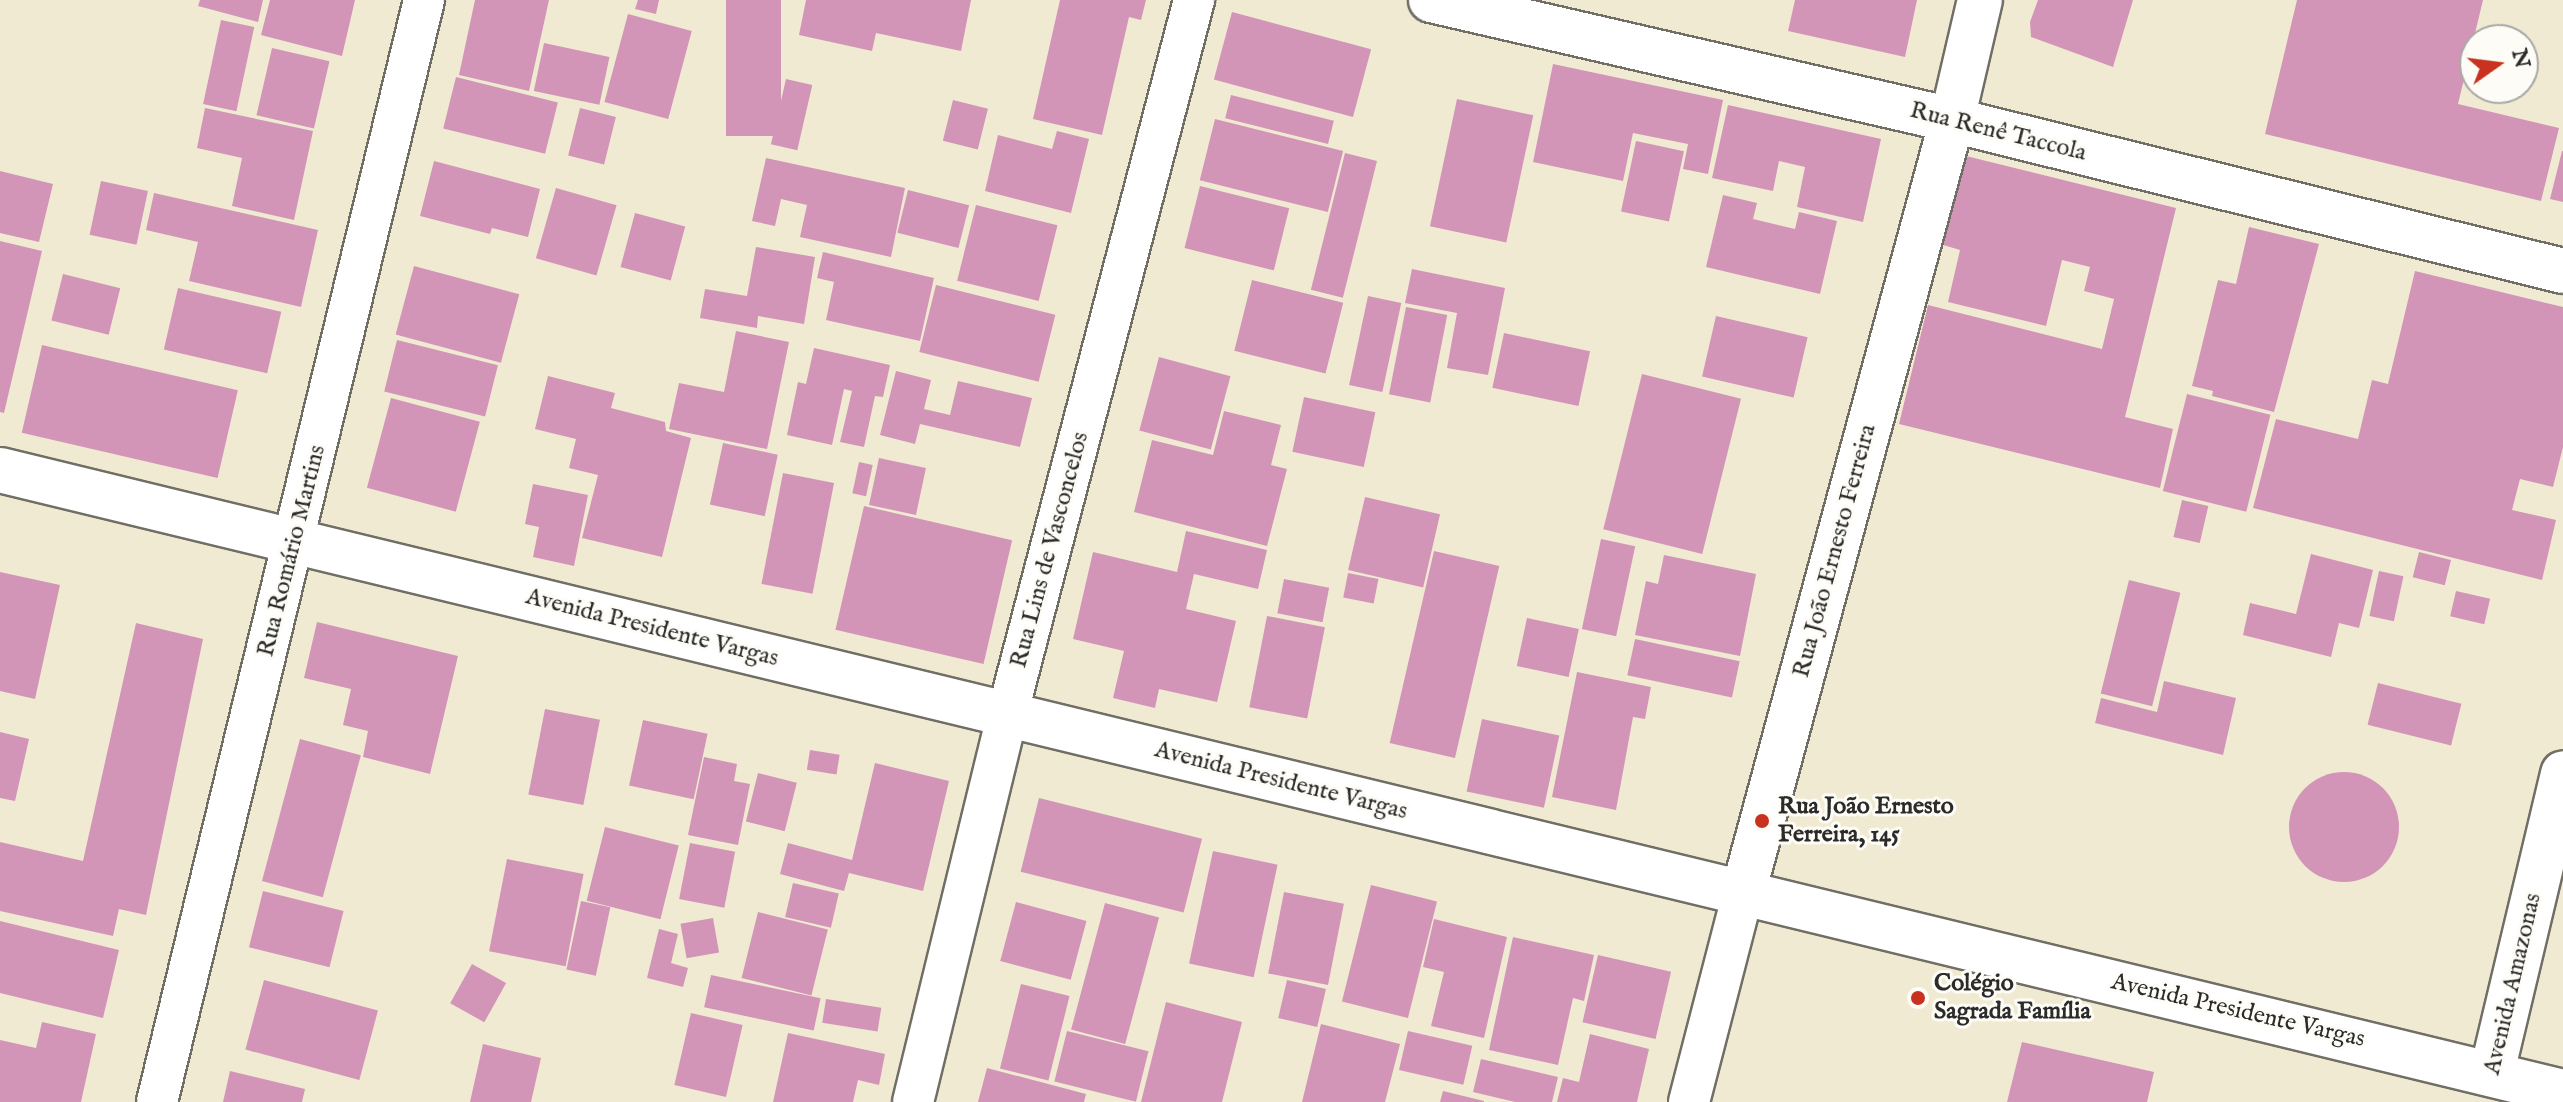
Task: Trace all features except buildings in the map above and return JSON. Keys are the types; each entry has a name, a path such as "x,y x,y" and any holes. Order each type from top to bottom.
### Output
{"street":[{"name":"Rua Romário Martins","path":"157,1102 424,0"},
{"name":"Rua Lins de Vasconcelos","path":"913,1102 1007,715 1194,0"},
{"name":"Rua Renê Taccola","path":"1431,0 1952,120 2563,271"},
{"name":"Rua João Ernesto Ferreira","path":"1689,1102 1952,120 1980,0"},
{"name":"Avenida Presidente Vargas","path":"0,470 1743,893 2489,1087 2563,1092"},
{"name":"Avenida Amazonas","path":"2489,1087 2563,773"}],"place":[{"name":"Rua João Ernesto Ferreira, 145","path":"1762,821"},
{"name":"Colégio Sagrada Família","path":"1918,998"}]}
